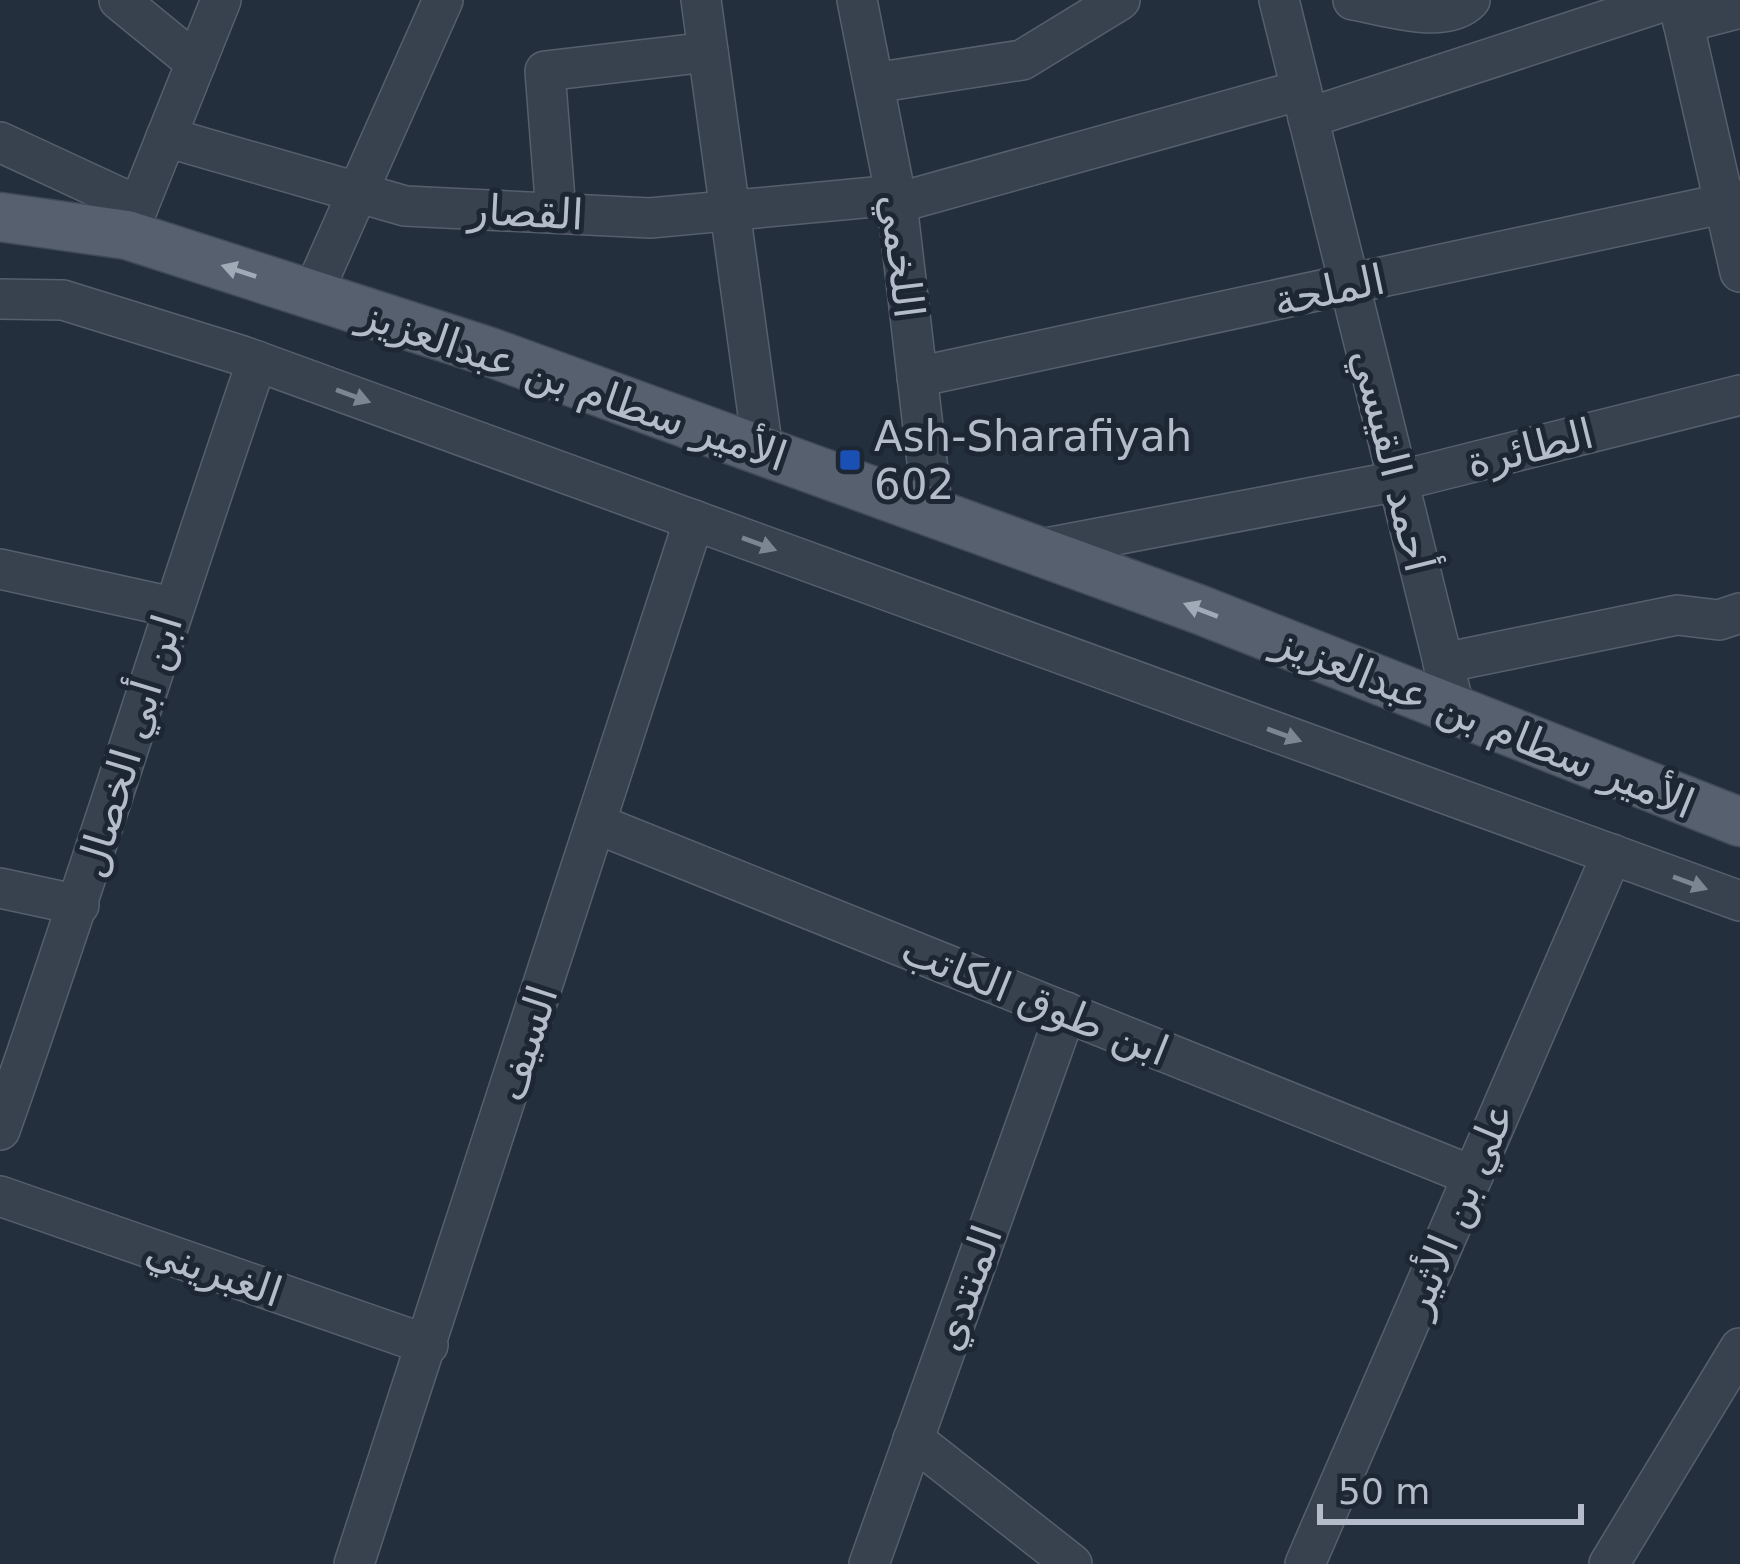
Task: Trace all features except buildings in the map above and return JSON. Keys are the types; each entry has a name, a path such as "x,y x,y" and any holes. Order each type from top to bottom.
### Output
{"main road":[{"name":"الأمير سطام بن عبدالعزيز","path":"0,217 133,221 312,295 1036,550 1740,822"}],"street":[{"path":"119,0 196,63"},
{"path":"0,142 133,221 221,0"},
{"path":"312,295 443,0"},
{"path":"701,0 764,451"},
{"name":"اللخمي","path":"857,0 896,199 933,513"},
{"path":"874,83 1022,59 1120,0"},
{"name":"أحمد القيسي","path":"1279,0 1455,710"},
{"path":"1352,0 1438,13 1454,12 1470,0"},
{"path":"1676,8 1732,201 1740,272"},
{"name":"القصار","path":"166,137 405,206 650,218 896,199 1305,104 1676,8 1740,8"},
{"path":"556,213 545,71 708,52"},
{"name":"الملحة","path":"917,377 1732,201"},
{"name":"الأمير سطام بن عبدالعزيز","path":"0,299 63,300 257,361 1740,901"},
{"name":"ابن أبي الخصال","path":"0,1130 79,905 172,607 257,361"},
{"name":"الطائرة","path":"1036,550 1398,481 1740,395"},
{"name":"السيف","path":"354,1564 694,520"},
{"path":"0,569 172,607"},
{"path":"1443,663 1677,615 1719,620 1740,614"},
{"name":"ابن طوق الكاتب","path":"597,824 1472,1176"},
{"name":"علي بن الأثير","path":"1304,1564 1612,854"},
{"path":"0,888 79,905"},
{"name":"المنتدي","path":"869,1564 1066,1012"},
{"name":"الغبريني","path":"0,1196 428,1345"},
{"path":"1609,1564 1740,1348"},
{"path":"913,1439 1072,1564"}],"place":[{"name":"Ash-Sharafiyah 602","path":"850,460"}]}
